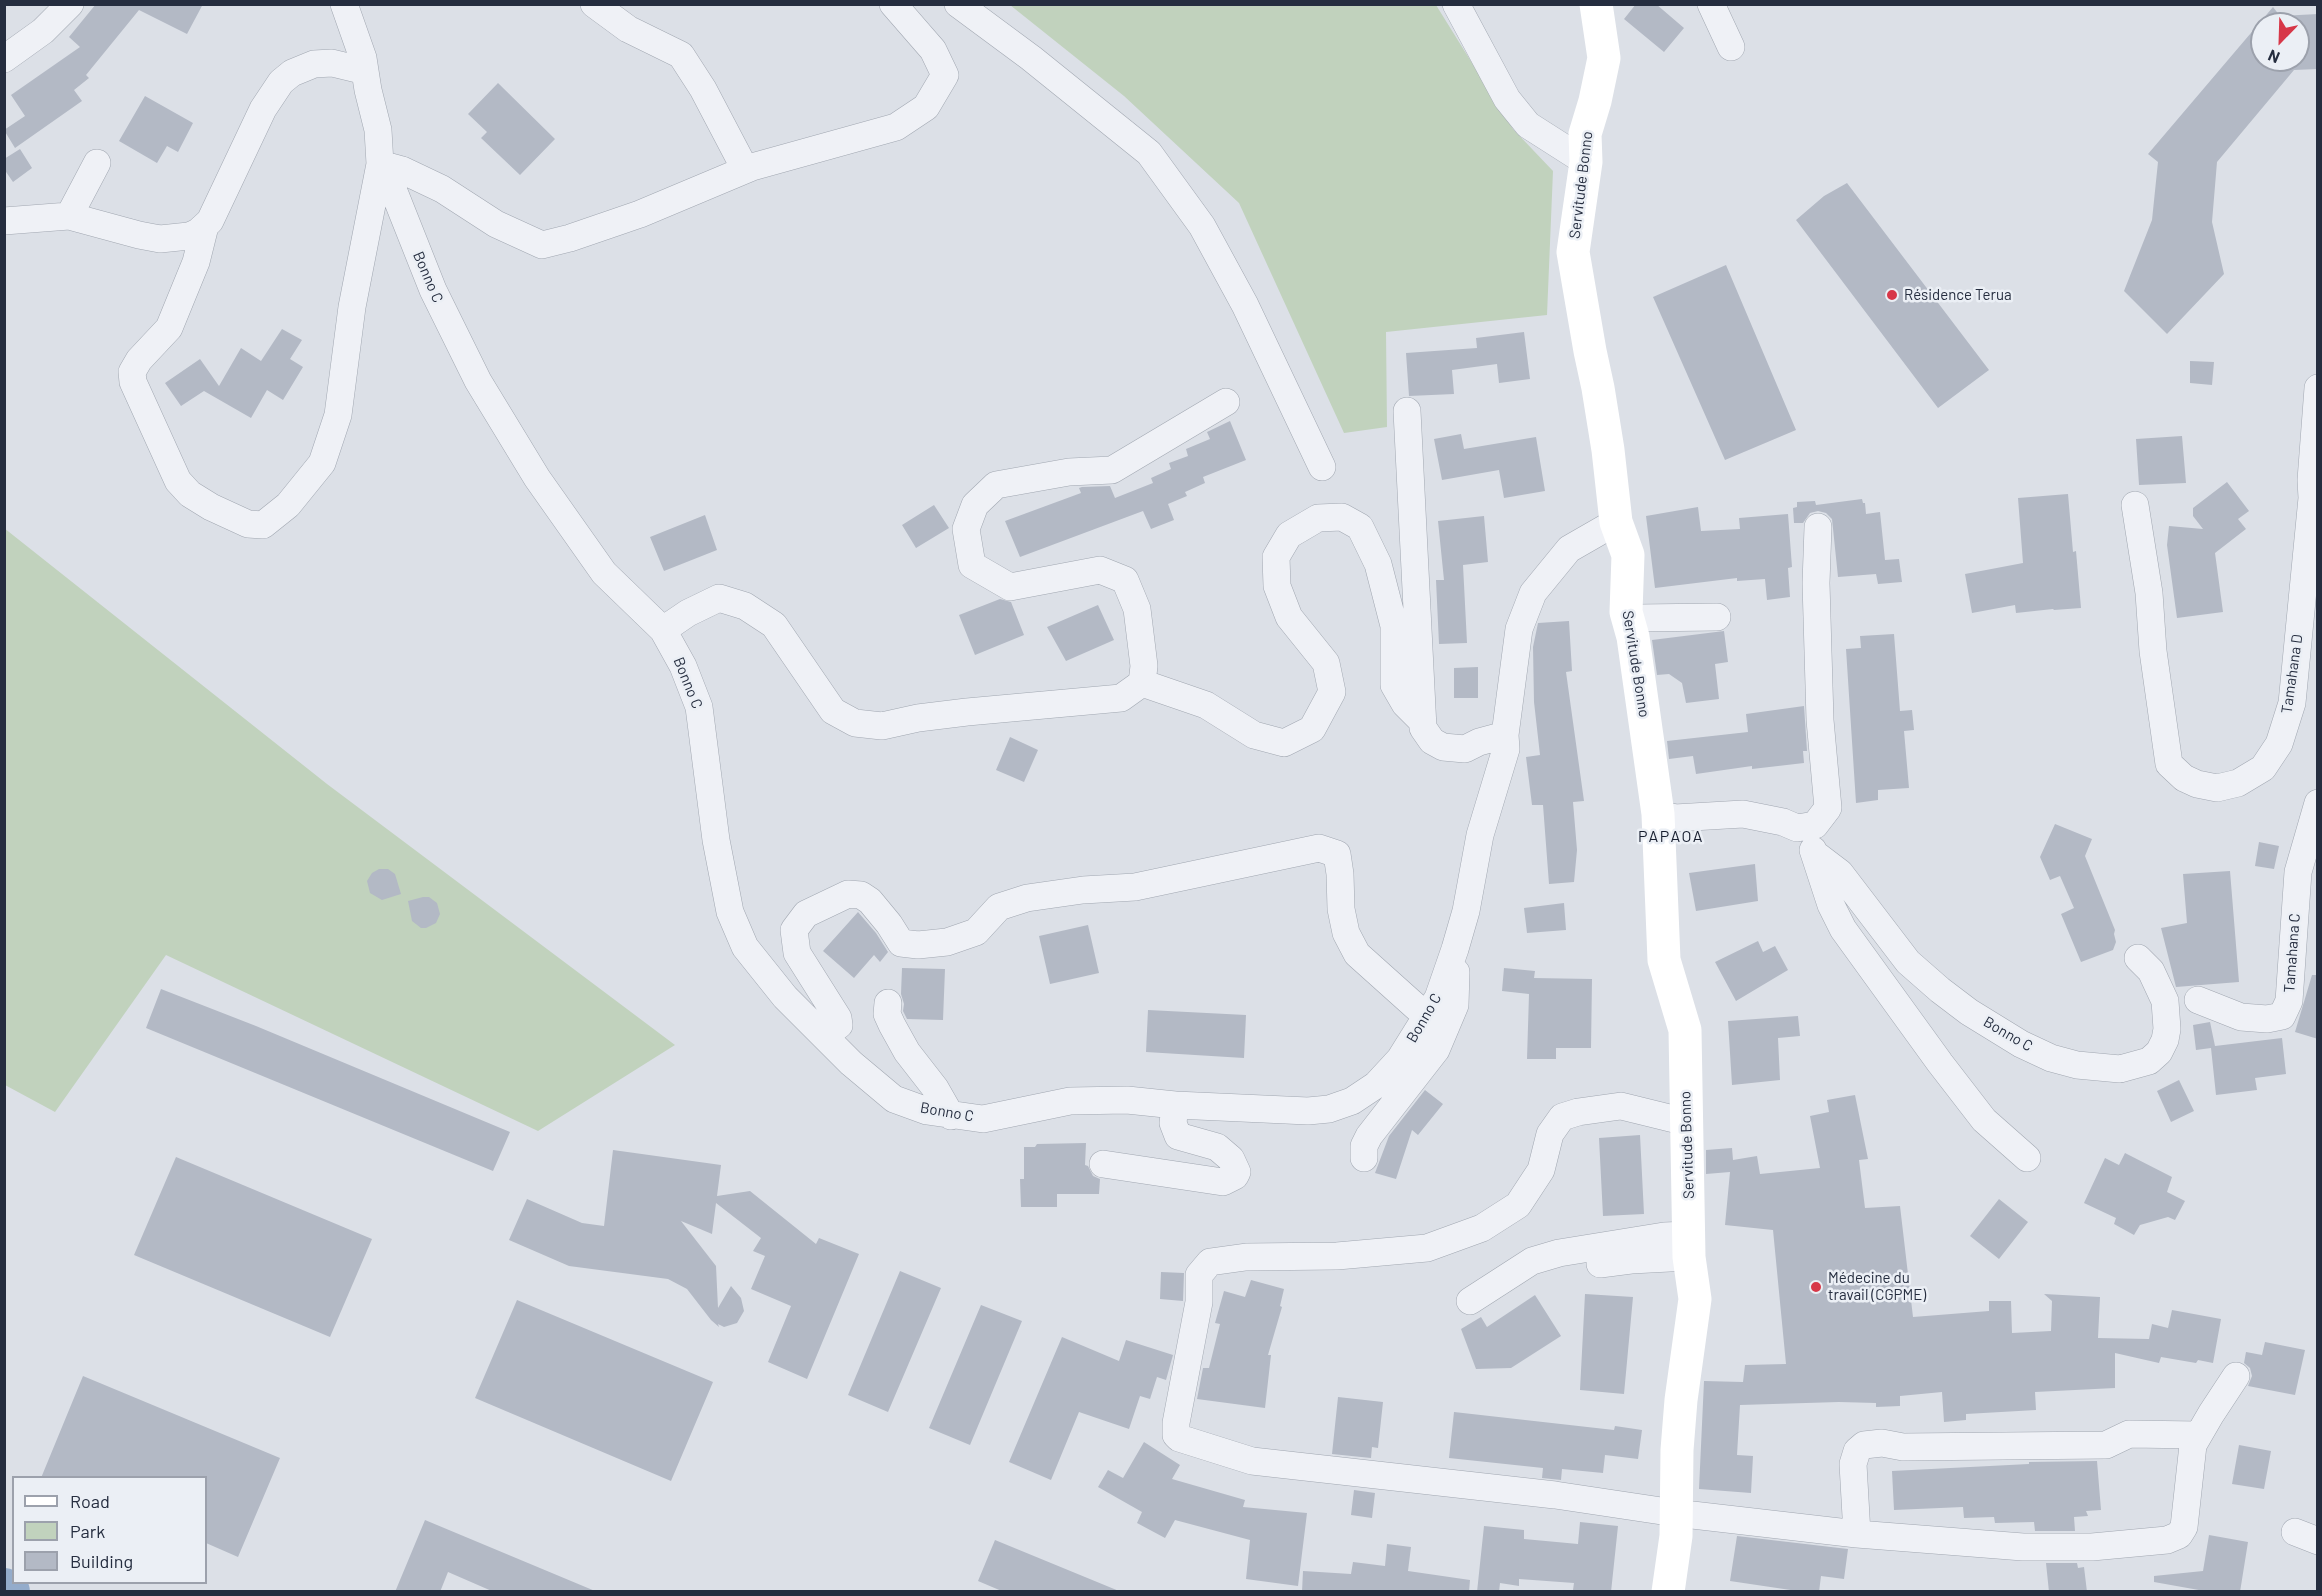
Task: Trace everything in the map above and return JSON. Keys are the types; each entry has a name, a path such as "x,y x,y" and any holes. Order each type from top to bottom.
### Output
{"street":[{"path":"4,59 43,31 64,13 70,4"},
{"path":"205,226 196,262 169,328 138,360 132,372 133,382 178,481 190,494 211,507 248,524 263,525 288,505 322,463 338,415 352,307 382,164 378,130 363,58 344,4"},
{"path":"594,4 628,29 681,54 703,89 745,169"},
{"path":"382,164 442,189 496,224 542,245 640,214 745,169 896,127 926,107 945,75 933,50 893,4"},
{"path":"958,4 1031,58 1149,153 1202,226 1245,305 1322,467"},
{"path":"1456,4 1507,99 1528,125 1586,162"},
{"name":"Servitude Bonno","path":"1596,4 1604,58 1585,134 1586,162 1573,252 1608,450 1616,522 1628,555 1626,612 1633,637 1658,814 1664,960 1685,1030 1688,1246 1695,1299 1681,1400 1675,1513 1677,1536 1668,1592"},
{"path":"1711,4 1731,47"},
{"path":"4,221 69,216 160,239 189,236 198,232 210,221 263,108 281,82 298,70 314,64 332,63 365,71"},
{"path":"69,216 97,163"},
{"name":"Bonno C","path":"382,164 433,290 478,381 537,478 604,573 663,630 683,666 699,707 716,840 730,912 745,947 785,997 851,1063 894,1099 927,1112 983,1119 1070,1101 1127,1100 1175,1105 1308,1111 1329,1109 1352,1101 1376,1085 1400,1059 1437,998 1455,949 1466,911 1480,835 1506,749 1505,735 1519,629 1533,593 1569,549 1616,522"},
{"name":"Tamahana D","path":"2135,505 2149,593 2154,662 2169,764 2184,778 2197,784 2217,789 2238,783 2263,768 2279,744 2292,703 2312,498 2311,480 2318,388"},
{"path":"663,630 688,613 719,598 745,606 774,625 833,711 855,723 882,726 918,718 968,712 1121,698 1142,683 1144,666 1137,609 1125,580 1100,570 1010,587 972,566 966,529 975,505 996,485 1069,472 1112,470 1226,402"},
{"path":"1407,411 1423,728 1432,741 1443,747 1465,749 1479,742 1505,735"},
{"path":"1142,683 1206,705 1254,735 1284,743 1312,729 1332,692 1326,663 1289,617 1277,586 1275,557 1289,535 1318,518 1342,517 1360,527 1378,564 1394,626 1394,686 1405,704 1422,721"},
{"path":"1797,828 1815,825 1828,808 1820,720 1816,583 1818,528"},
{"path":"1626,612 1638,618 1717,617"},
{"name":"Tamahana C","path":"2198,999 2241,1017 2282,1016 2289,1001 2298,872 2318,803"},
{"path":"1658,814 1675,818 1743,814 1783,822 1797,828 1815,854 1831,905 1843,929 1984,1120 2027,1158"},
{"path":"824,1036 839,1025 838,1018 797,953 794,930 806,914 848,894 861,895 870,901 901,943 918,945 947,942 976,932 999,907 1027,898 1083,890 1135,887 1319,848 1337,854 1344,925 1357,954 1425,1015"},
{"name":"Bonno C","path":"1815,854 1840,873 1908,962 1940,990 1996,1029 2051,1058 2078,1065 2120,1069 2149,1061 2159,1052 2167,1029 2164,1001 2151,971 2138,958"},
{"path":"1364,1158 1364,1146 1369,1136 1436,1050 1448,1024 1456,995 1455,949"},
{"path":"888,1003 887,1014 907,1052 935,1088 951,1116"},
{"path":"1103,1164 1222,1182 1235,1176 1237,1172 1231,1159 1217,1147 1178,1136 1173,1123 1175,1105"},
{"path":"1686,1122 1621,1106 1578,1112 1562,1118 1550,1134 1541,1170 1518,1205 1482,1228 1427,1248 1337,1256 1246,1257 1210,1262 1199,1275 1199,1302 1176,1423 1176,1435 1179,1438 1252,1461 1555,1496 1675,1513 1857,1534 2023,1547 2092,1547 2168,1540 2179,1535 2184,1527 2193,1445 2236,1376"},
{"path":"1470,1301 1532,1261 1559,1253 1664,1236 1688,1246"},
{"path":"1572,1268 1631,1260 1688,1246"},
{"path":"1857,1534 1853,1464 1857,1451 1864,1445 1882,1443 1903,1447 2106,1446 2129,1434 2198,1435"}],"green space":[{"path":"1010,5 1436,5 1513,129 1553,171 1547,315 1386,332 1387,427 1344,433 1239,203 1124,96"},
{"path":"4,528 327,784 675,1045 538,1131 166,955 55,1112 5,1085"}],"building":[{"path":"96,4 203,4 187,34 139,10 86,75 89,78 74,90 82,101 15,148 4,130 25,116 11,95 80,47 69,37"},
{"path":"1636,4 1656,4 1684,28 1664,52 1624,19"},
{"path":"2310,14 2318,14 2318,69 2310,69"},
{"path":"2250,34 2250,72 2292,72 2217,162 2212,222 2224,274 2167,334 2124,291 2152,220 2158,162 2148,154"},
{"path":"498,83 555,139 520,175 481,138 487,132 468,114"},
{"path":"145,96 193,123 178,152 167,146 157,163 119,141"},
{"path":"20,149 32,168 13,182 4,169 4,159"},
{"name":"Résidence Terua","path":"1847,183 1989,370 1938,408 1796,220 1824,196"},
{"path":"1726,265 1796,430 1725,460 1653,297"},
{"path":"282,329 302,340 290,359 303,367 283,400 267,390 251,418 204,391 181,406 165,383 200,359 219,386 241,348 261,361"},
{"path":"1524,332 1530,379 1499,383 1497,364 1452,370 1454,394 1409,396 1406,353 1477,348 1476,338"},
{"path":"2190,361 2214,362 2212,385 2190,383"},
{"path":"1230,421 1246,460 1203,477 1205,483 1185,492 1187,496 1168,504 1174,520 1151,529 1143,511 1020,557 1005,521 1081,493 1079,488 1082,487 1110,486 1115,498 1153,483 1151,478 1171,469 1169,463 1188,456 1186,449 1210,439 1207,432"},
{"path":"1461,434 1464,449 1536,437 1545,491 1504,498 1499,470 1442,480 1434,439"},
{"path":"2182,436 2186,483 2139,485 2136,439"},
{"path":"2227,482 2249,511 2238,519 2246,529 2215,553 2223,612 2177,618 2167,545 2169,526 2203,529 2193,516 2193,508"},
{"path":"2068,494 2081,608 2016,613 2015,605 1972,613 1965,574 2023,563 2018,498"},
{"path":"1862,499 1865,503 1866,514 1880,512 1885,560 1899,559 1902,582 1878,584 1876,574 1838,577 1832,519 1826,513 1818,511 1810,513 1803,523 1794,523 1793,508 1797,507 1797,502 1815,501 1816,505"},
{"path":"934,505 949,528 916,548 902,525"},
{"path":"1698,507 1701,531 1740,529 1739,518 1788,514 1792,567 1788,568 1790,597 1767,600 1765,579 1737,581 1737,578 1655,588 1646,516"},
{"path":"705,515 717,550 664,571 650,537"},
{"path":"1484,516 1488,562 1463,565 1467,643 1439,644 1436,580 1444,580 1438,521"},
{"path":"1000,599 1011,602 1024,635 975,655 959,615"},
{"path":"1098,605 1114,640 1066,661 1047,627"},
{"path":"1569,621 1572,671 1566,672 1584,801 1573,802 1577,850 1574,882 1549,884 1543,805 1532,805 1526,757 1540,755 1534,702 1533,647 1538,623"},
{"path":"1724,631 1728,662 1715,664 1719,699 1686,703 1682,683 1669,674 1657,675 1652,640"},
{"path":"1894,634 1900,711 1912,710 1914,730 1904,731 1909,788 1878,790 1878,800 1856,803 1846,649 1861,648 1860,636"},
{"path":"1478,667 1478,698 1454,698 1454,668"},
{"path":"1804,706 1807,751 1803,751 1804,763 1752,769 1752,766 1696,774 1693,756 1669,759 1667,741 1748,732 1746,714"},
{"path":"1010,737 1038,750 1024,782 996,770"},
{"path":"2055,824 2092,839 2085,856 2115,930 2116,942 2113,950 2081,962 2061,914 2074,908 2060,876 2050,880 2040,857"},
{"path":"2259,842 2279,846 2274,869 2255,866"},
{"path":"1755,864 1758,901 1696,911 1689,873"},
{"path":"379,869 388,869 395,874 401,894 382,900 370,893 367,881 372,873"},
{"path":"2230,871 2239,982 2176,987 2161,928 2187,923 2183,874"},
{"path":"429,897 437,903 440,914 436,923 426,928 421,928 412,921 408,901"},
{"path":"1564,903 1566,930 1527,933 1524,908"},
{"path":"858,912 888,952 880,962 874,955 854,978 823,951"},
{"path":"1088,925 1099,973 1050,984 1039,936"},
{"path":"1758,941 1763,952 1775,946 1788,970 1736,1001 1715,962"},
{"path":"902,968 945,969 943,1020 907,1019 903,1011 904,1004 901,994"},
{"path":"1504,968 1535,971 1534,978 1592,979 1591,1048 1556,1048 1556,1059 1527,1059 1529,994 1502,991"},
{"path":"2312,975 2318,975 2318,1039 2295,1032"},
{"path":"161,989 510,1132 493,1171 146,1028"},
{"path":"1148,1010 1246,1015 1244,1058 1146,1052"},
{"path":"1798,1016 1800,1036 1778,1038 1780,1080 1732,1085 1728,1021"},
{"path":"2210,1022 2215,1046 2282,1038 2286,1074 2255,1078 2257,1090 2216,1095 2211,1048 2196,1050 2193,1025"},
{"path":"2179,1080 2194,1111 2171,1122 2157,1091"},
{"path":"1425,1090 1443,1104 1418,1135 1412,1130 1396,1179 1375,1173 1389,1136"},
{"path":"1855,1095 1868,1159 1859,1160 1865,1208 1900,1206 1913,1317 1989,1311 1989,1301 2011,1301 2012,1333 2051,1331 2052,1301 2044,1294 2100,1297 2098,1338 2149,1339 2152,1324 2168,1328 2172,1310 2221,1319 2213,1363 2198,1360 2196,1363 2161,1357 2159,1363 2115,1353 2115,1388 2035,1392 2036,1410 1966,1414 1966,1420 1944,1422 1942,1392 1900,1396 1900,1406 1876,1407 1876,1403 1839,1402 1740,1405 1737,1455 1753,1456 1751,1493 1699,1489 1704,1381 1743,1382 1745,1365 1786,1364 1773,1230 1725,1225 1730,1172 1706,1174 1706,1150 1732,1148 1733,1160 1757,1156 1760,1174 1820,1168 1810,1116 1829,1112 1827,1100"},
{"path":"1640,1135 1644,1214 1603,1216 1599,1138"},
{"path":"1086,1143 1085,1165 1088,1166 1093,1176 1100,1179 1099,1194 1057,1194 1057,1207 1021,1207 1020,1179 1024,1179 1024,1147 1035,1147 1037,1144"},
{"path":"613,1150 721,1165 717,1196 750,1191 816,1244 819,1238 859,1254 807,1379 768,1362 791,1306 751,1289 765,1256 753,1251 761,1238 716,1203 712,1234 681,1221 716,1266 718,1308 731,1286 741,1298 744,1311 737,1323 724,1327 718,1324 719,1327 711,1320 687,1289 668,1279 569,1266 509,1240 527,1199 582,1223 604,1226"},
{"path":"2125,1153 2172,1177 2167,1192 2185,1201 2175,1220 2168,1217 2140,1225 2134,1235 2114,1224 2116,1218 2084,1203 2105,1158 2119,1165"},
{"path":"176,1157 372,1239 330,1337 134,1255"},
{"path":"1999,1199 2028,1222 1999,1259 1970,1236"},
{"path":"900,1271 941,1288 888,1412 848,1395"},
{"path":"1161,1272 1184,1273 1183,1301 1160,1299"},
{"path":"1251,1280 1284,1289 1280,1306 1282,1307 1268,1355 1271,1355 1265,1408 1197,1399 1203,1368 1209,1368 1220,1324 1215,1323 1224,1291 1245,1297"},
{"path":"1585,1294 1633,1297 1624,1394 1580,1390"},
{"path":"1535,1295 1561,1336 1511,1368 1476,1369 1461,1329 1481,1317 1487,1327"},
{"path":"517,1300 713,1382 671,1481 475,1398"},
{"path":"981,1305 1022,1321 970,1445 929,1428"},
{"path":"1062,1337 1119,1361 1126,1340 1173,1355 1166,1380 1157,1377 1150,1399 1140,1396 1129,1429 1079,1412 1051,1480 1009,1462"},
{"path":"2265,1342 2305,1350 2295,1395 2248,1386 2252,1376 2250,1368 2244,1363 2246,1352 2262,1355"},
{"path":"83,1376 280,1458 238,1557 207,1543 207,1476 42,1476"},
{"path":"1338,1397 1383,1402 1378,1448 1372,1447 1371,1458 1332,1454"},
{"path":"1454,1412 1614,1430 1615,1426 1642,1430 1638,1459 1605,1455 1603,1473 1562,1469 1561,1480 1542,1478 1543,1468 1449,1458"},
{"path":"1144,1442 1180,1465 1172,1479 1245,1500 1243,1507 1307,1513 1298,1586 1246,1579 1250,1540 1175,1520 1165,1538 1137,1523 1142,1512 1098,1487 1108,1470 1123,1478"},
{"path":"2239,1445 2271,1451 2264,1489 2232,1484"},
{"path":"2097,1461 2101,1510 2086,1511 2088,1516 2074,1517 2075,1531 2035,1531 2034,1522 1995,1523 1994,1517 1964,1518 1963,1507 1894,1510 1892,1471 2029,1464 2029,1462"},
{"path":"1354,1490 1375,1493 1372,1518 1351,1515"},
{"path":"425,1520 595,1592 494,1592 448,1572 440,1592 395,1592"},
{"path":"1580,1522 1618,1526 1611,1592 1573,1590 1574,1583 1519,1579 1519,1586 1500,1583 1499,1592 1477,1592 1484,1526 1524,1530 1524,1539 1578,1544"},
{"path":"2209,1535 2248,1542 2240,1592 2210,1592 2154,1582 2154,1576 2203,1571"},
{"path":"1737,1536 1848,1549 1844,1579 1821,1576 1819,1592 1804,1592 1730,1581"},
{"path":"995,1540 1119,1592 1004,1592 978,1581"},
{"path":"1387,1544 1411,1547 1408,1571 1470,1580 1469,1592 1302,1592 1303,1571 1351,1574 1353,1562 1385,1566"},
{"path":"2046,1563 2077,1563 2078,1568 2084,1567 2087,1592 2049,1592"}],"waterway":[{"path":"4,1590 8,1592"}],"place":[{"name":"Résidence Terua","path":"1892,295"},
{"name":"Médecine du travail (CGPME)","path":"1816,1287"}],"district":[{"name":"PAPAOA","path":"1671,837"}]}
